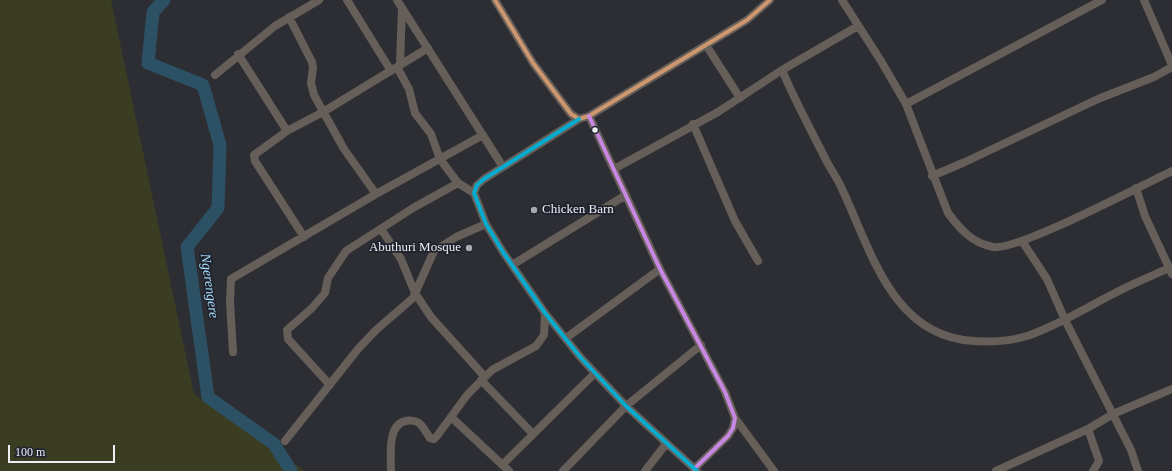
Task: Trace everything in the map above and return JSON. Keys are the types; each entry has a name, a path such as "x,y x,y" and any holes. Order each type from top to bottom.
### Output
{"street":[{"path":"215,75 238,54 275,26 319,0"},
{"path":"347,0 396,68 409,89 415,113 431,134 440,159 458,183 474,193 486,224 512,264 545,313 595,373 626,406 696,470 728,436 733,428 735,418"},
{"path":"397,0 503,167"},
{"path":"495,0 533,63 571,114 579,119"},
{"path":"474,193 480,182 503,167 579,119 589,116 747,20 770,0"},
{"path":"842,0 881,60 906,104 932,176 948,213 958,227 975,241 994,247 1022,241 1172,171"},
{"path":"906,104 1102,0"},
{"path":"932,176 1098,99 1154,77 1172,66 1144,0"},
{"path":"396,68 402,8"},
{"path":"289,17 312,62 312,89 323,112 344,149 376,194"},
{"path":"614,169 740,98 782,70 858,26"},
{"path":"706,45 740,98"},
{"path":"304,237 254,158 256,153 287,131 323,112 428,48"},
{"path":"238,54 287,131"},
{"path":"782,70 792,94 842,188 877,268 899,304 913,318 940,334 960,341 990,342 1026,336 1065,320 1118,291 1170,271 1145,216 1136,188"},
{"path":"589,116 660,269 702,345 725,392 735,418 774,471"},
{"path":"693,124 735,221 758,261"},
{"path":"234,352 230,302 231,279 376,194 483,135"},
{"path":"330,385 288,339 287,330 312,308 325,293 328,278 346,250 458,183"},
{"path":"512,264 626,195"},
{"path":"286,441 358,349 376,330 413,298 434,251 456,237 486,224"},
{"path":"381,229 401,259 415,293 431,317 483,379 533,434"},
{"path":"1022,241 1047,279 1065,320 1131,450 1138,471"},
{"path":"566,338 660,269"},
{"path":"391,471 393,431 398,425 410,420 420,423 430,438 434,439 467,395 492,370 536,346 544,335 545,313"},
{"path":"564,471 626,406 702,345"},
{"path":"502,465 595,373"},
{"path":"996,471 1088,429 1113,414 1172,389"},
{"path":"451,417 509,471"},
{"path":"1088,429 1099,461 1092,471"},
{"path":"644,471 666,444"}],"green space":[{"path":"0,0 111,0 194,394 305,471 0,471"}],"waterway":[{"name":"Ngerengere","path":"164,0 153,12 148,63 203,85 220,145 218,208 187,247 208,397 274,444 291,471"}],"transit line":[{"path":"495,0 533,63 571,114 579,119 589,116 747,20 770,0"},
{"path":"589,116 660,269 725,392 735,418 733,428 728,436 694,469"},
{"path":"579,119 484,179 477,185 474,193 486,224 503,252 545,313 581,358 626,406 697,471"}],"place":[{"name":"Chicken Barn","path":"534,210"},
{"name":"Abuthuri Mosque","path":"469,248"}]}
